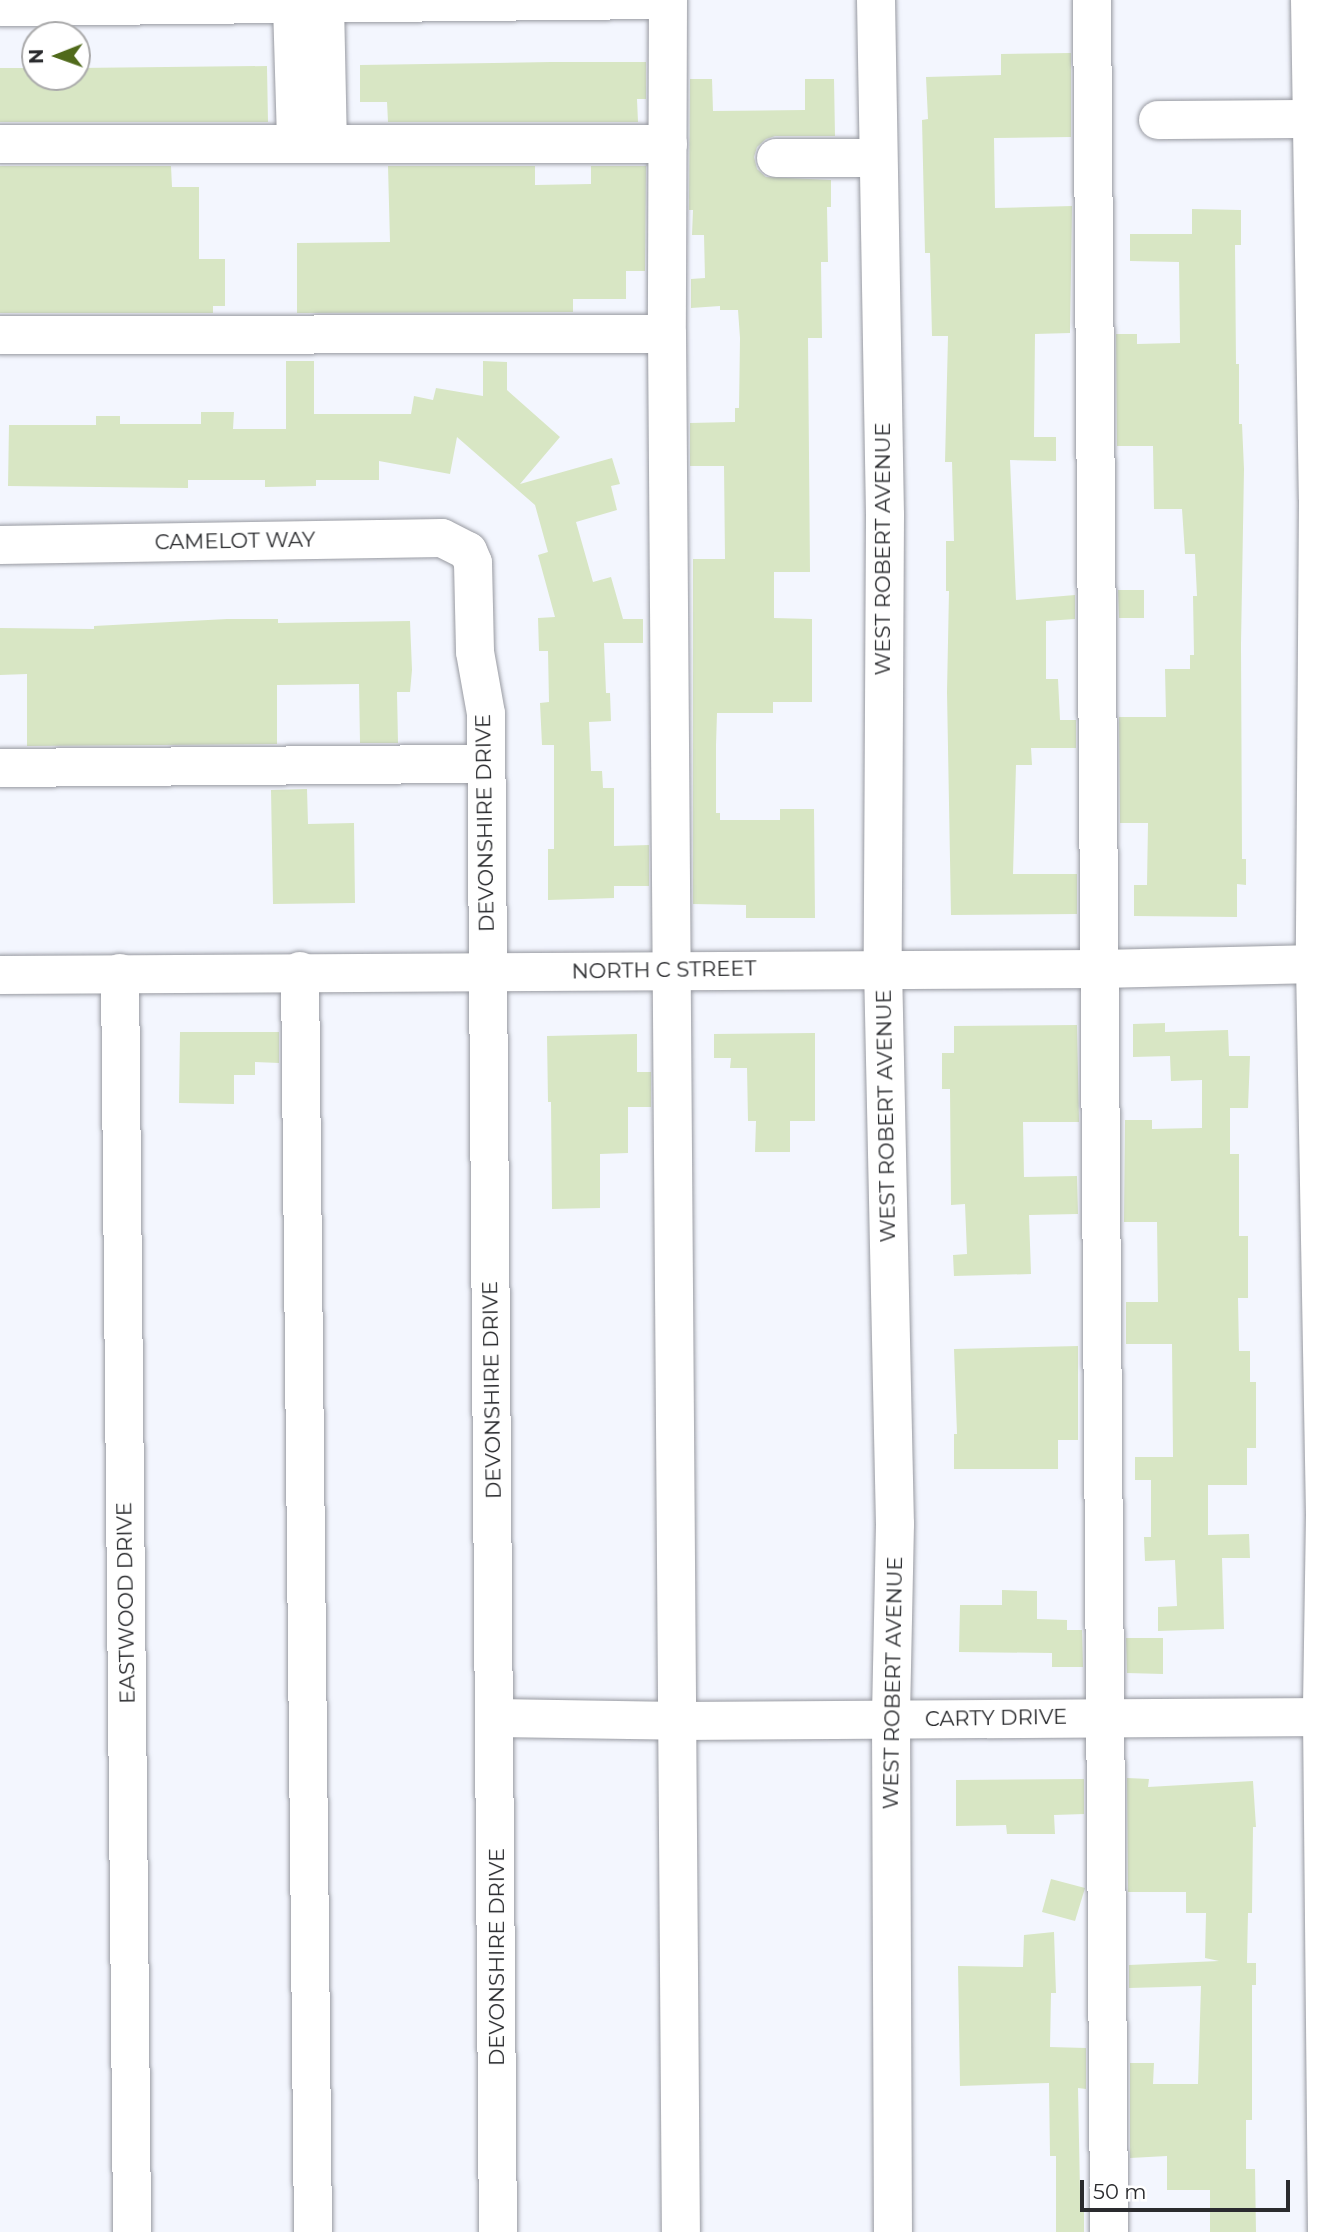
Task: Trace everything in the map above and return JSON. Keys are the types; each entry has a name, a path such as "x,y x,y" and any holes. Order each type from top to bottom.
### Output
{"street":[{"path":"0,7 131,3 657,0"},
{"path":"668,0 667,334 681,2232"},
{"name":"WEST ROBERT AVENUE","path":"876,0 885,515 883,967 895,1524 891,1720 893,2232"},
{"path":"1092,0 1109,2232"},
{"path":"1310,0 1312,119 1321,176 1318,499 1327,2232"},
{"path":"309,4 312,142"},
{"path":"1158,120 1312,119"},
{"path":"0,144 312,142 668,145"},
{"path":"776,158 878,158"},
{"path":"0,335 667,334"},
{"name":"CAMELOT WAY","path":"0,545 442,538 468,551"},
{"name":"DEVONSHIRE DRIVE","path":"468,551 473,563 475,652 486,714 498,2232"},
{"path":"0,768 486,764"},
{"name":"NORTH C STREET","path":"0,975 300,971 486,973 883,967 1100,969 1322,964"},
{"path":"300,971 313,2232"},
{"name":"EASTWOOD DRIVE","path":"120,973 132,2232"},
{"name":"CARTY DRIVE","path":"496,1718 679,1721 1106,1716 1325,1717"}],"building":[{"path":"1071,53 1071,137 994,138 995,208 1072,206 1070,333 1035,334 1034,437 1056,437 1056,461 1010,460 1016,600 1075,595 1075,619 1046,621 1046,679 1058,679 1060,720 1076,720 1076,748 1031,748 1032,765 1016,765 1013,874 1077,874 1077,914 951,915 947,692 949,591 946,591 946,541 954,541 952,462 945,462 948,336 932,336 930,253 925,253 922,120 928,119 926,77 1001,75 1001,54"},
{"path":"646,62 646,99 637,99 638,122 388,122 387,102 360,102 360,65"},
{"path":"267,66 268,122 0,122 0,68 21,68 21,91 91,91 91,68"},
{"path":"690,79 712,79 713,111 805,110 805,79 834,79 835,136 775,136 766,139 757,147 754,157 757,169 766,177 831,180 831,207 827,207 828,262 821,262 822,338 808,338 810,572 774,572 774,618 812,619 812,702 773,702 773,713 717,713 716,745 716,813 720,813 720,820 780,820 780,809 814,809 815,918 746,918 746,905 693,904 693,559 725,559 724,466 690,466 690,423 735,422 735,408 739,408 740,338 738,310 720,310 720,306 691,308 691,279 705,278 704,235 692,235 693,210 689,210"},
{"path":"0,166 171,166 172,187 199,187 199,259 225,259 225,306 213,306 213,313 0,313"},
{"path":"388,166 535,166 535,185 591,184 591,166 646,166 645,271 626,271 626,299 573,299 573,312 297,313 297,243 390,242"},
{"path":"1192,209 1241,210 1241,245 1235,245 1236,364 1239,364 1239,424 1242,424 1244,469 1242,859 1246,859 1246,885 1237,884 1237,917 1134,916 1134,885 1147,885 1148,823 1120,823 1119,717 1166,717 1165,669 1190,669 1190,655 1194,655 1193,596 1197,596 1195,554 1185,554 1182,509 1154,509 1153,446 1117,446 1116,334 1137,334 1137,344 1180,343 1179,262 1130,261 1130,234 1192,234"},
{"path":"286,361 314,361 314,414 411,414 414,396 433,400 436,388 483,396 483,361 507,362 507,390 560,437 520,484 612,458 620,484 611,486 617,510 576,522 593,582 611,577 623,619 643,619 643,643 604,643 606,693 610,693 611,721 589,722 591,771 602,771 603,788 614,788 614,846 649,845 649,886 614,886 614,898 548,900 548,849 554,849 554,745 542,745 540,703 549,702 548,651 539,651 538,618 555,617 538,555 548,552 535,505 457,437 450,474 379,461 379,480 316,480 316,486 265,487 265,480 188,480 188,488 8,486 9,425 96,425 96,416 120,416 120,424 201,424 201,412 234,412 233,429 286,429"},
{"path":"1118,590 1144,590 1144,618 1119,618"},
{"path":"278,619 278,623 410,621 410,692 397,692 398,743 360,743 359,684 277,685 277,744 27,746 27,674 0,675 0,628 94,629 94,626"},
{"path":"307,789 308,824 354,823 355,903 273,904 271,790"},
{"path":"1165,1023 1165,1032 1228,1030 1229,1056 1250,1056 1248,1108 1230,1108 1230,1154 1239,1154 1239,1236 1248,1236 1248,1298 1238,1298 1239,1351 1250,1351 1250,1382 1256,1382 1256,1448 1247,1448 1247,1485 1208,1485 1208,1535 1249,1534 1250,1558 1222,1558 1224,1629 1158,1631 1158,1607 1177,1606 1175,1560 1145,1561 1144,1537 1151,1537 1151,1480 1135,1480 1135,1457 1173,1457 1172,1344 1126,1344 1126,1302 1158,1302 1157,1222 1124,1222 1125,1120 1152,1120 1152,1129 1202,1128 1202,1080 1171,1081 1170,1056 1133,1057 1133,1024"},
{"path":"1077,1025 1079,1122 1023,1122 1024,1177 1077,1176 1078,1214 1029,1215 1031,1274 954,1276 953,1255 967,1254 965,1204 951,1205 950,1089 942,1089 942,1053 954,1053 954,1026"},
{"path":"180,1032 279,1032 279,1063 255,1062 255,1075 234,1075 234,1104 179,1103"},
{"path":"815,1033 815,1121 790,1121 790,1152 755,1152 756,1121 748,1121 747,1068 730,1068 731,1058 714,1058 714,1034"},
{"path":"637,1034 637,1072 651,1072 651,1107 628,1107 628,1153 600,1154 600,1208 552,1209 547,1036"},
{"path":"1078,1346 1078,1440 1058,1440 1058,1469 954,1469 954,1434 957,1434 954,1349"},
{"path":"1002,1590 1037,1591 1037,1619 1067,1620 1067,1630 1082,1630 1083,1667 1052,1667 1052,1653 959,1652 960,1605 1002,1605"},
{"path":"1126,1638 1163,1638 1163,1674 1127,1673"},
{"path":"1127,1778 1149,1779 1148,1787 1253,1781 1256,1827 1253,1827 1252,1913 1248,1913 1247,1963 1256,1963 1256,1985 1252,1985 1252,2120 1246,2120 1246,2169 1255,2169 1256,2232 1210,2232 1210,2190 1167,2190 1167,2156 1130,2158 1130,2063 1154,2063 1153,2084 1198,2084 1201,1986 1129,1988 1129,1965 1219,1961 1205,1958 1206,1913 1186,1913 1186,1892 1128,1892"},
{"path":"1084,1779 1084,1814 1054,1815 1055,1834 1007,1834 1006,1825 956,1826 956,1780"},
{"path":"1051,1879 1085,1888 1075,1921 1042,1912"},
{"path":"1054,1932 1056,1993 1051,1993 1050,2047 1086,2048 1086,2089 1078,2088 1080,2192 1084,2192 1084,2232 1056,2232 1056,2156 1050,2156 1049,2083 960,2086 958,1966 1023,1967 1024,1935"}]}
